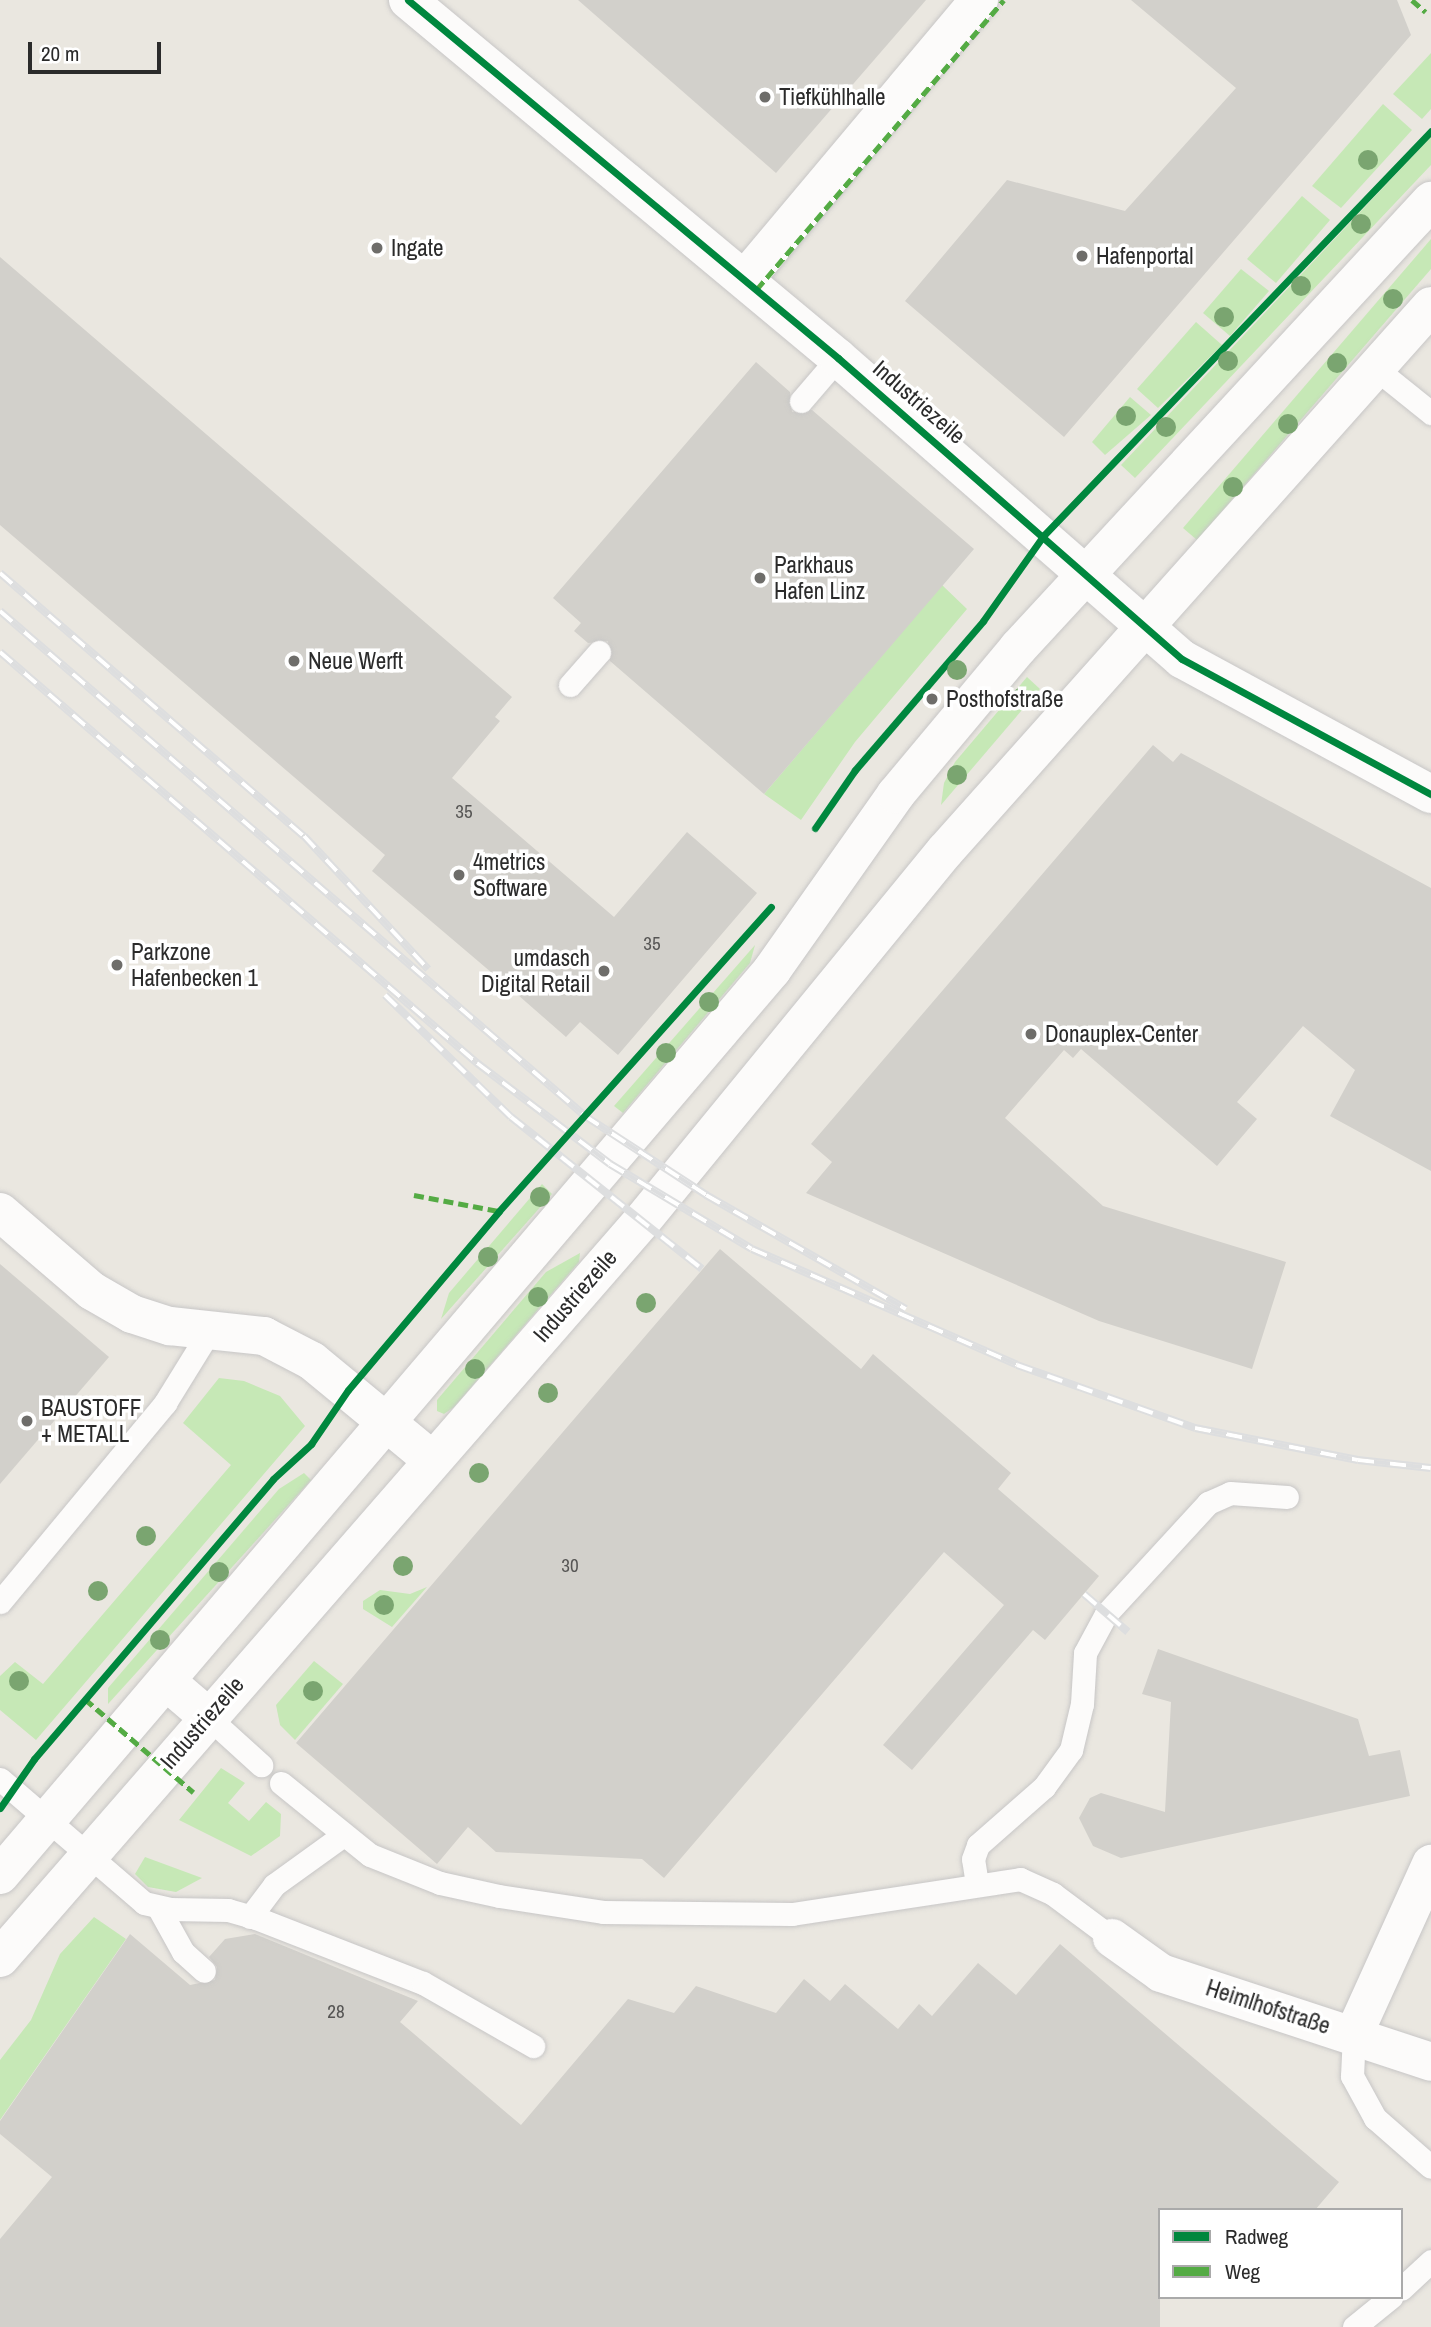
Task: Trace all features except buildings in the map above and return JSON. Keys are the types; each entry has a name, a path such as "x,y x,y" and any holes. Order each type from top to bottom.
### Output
{"main road":[{"name":"Industriezeile","path":"408,0 838,358 1086,573 1144,630 1182,659 1431,794"},
{"path":"745,279 979,0"},
{"path":"0,1875 772,970 896,794 1086,573 1431,201"},
{"name":"Industriezeile","path":"0,1958 86,1854 642,1221 945,851 1431,306"},
{"path":"0,1212 92,1291 132,1314 170,1326 212,1327 264,1336 312,1361 432,1460"},
{"path":"166,1681 208,1717"},
{"path":"1354,2034 1431,1864"},
{"name":"Heimlhofstraße","path":"1112,1938 1161,1973 1354,2034 1431,2062"}],"lane":[{"path":"801,401 838,358"},
{"path":"1375,368 1431,413"},
{"path":"570,685 599,652"},
{"path":"0,1602 166,1403 212,1327"},
{"path":"977,1884 973,1859 978,1845 1044,1787 1071,1750 1082,1704 1085,1653 1106,1614 1208,1503 1230,1493 1287,1497"},
{"path":"208,1717 261,1765"},
{"path":"0,1779 144,1903 158,1907 205,1908 250,1917 423,1983 533,2046"},
{"path":"281,1783 342,1836 370,1855 440,1883 603,1912 792,1914 1005,1879 1036,1884 1112,1938"},
{"path":"250,1917 274,1885 342,1836"},
{"path":"158,1907 183,1952 204,1971"},
{"path":"1354,2034 1352,2076 1375,2118 1431,2167"},
{"path":"1403,2287 1431,2260"},
{"path":"1354,2327 1389,2299"}],"green space":[{"path":"1431,53 1431,109 1422,119 1393,94"},
{"path":"1383,104 1412,130 1341,208 1312,186"},
{"path":"1431,137 1431,165 1135,478 1121,465"},
{"path":"1302,196 1330,220 1276,283 1247,259"},
{"path":"1431,239 1431,269 1197,540 1183,528"},
{"path":"1241,269 1269,291 1230,336 1203,313"},
{"path":"1196,322 1222,345 1158,408 1137,389"},
{"path":"1130,397 1151,415 1105,455 1092,442"},
{"path":"942,585 967,609 855,742 801,820 764,794"},
{"path":"1027,677 1040,689 941,805 944,783 955,762"},
{"path":"755,945 750,963 623,1113 614,1106"},
{"path":"542,1184 552,1194 441,1319 449,1293"},
{"path":"580,1253 579,1262 454,1407 444,1414 437,1411 437,1400 546,1272"},
{"path":"219,1378 244,1381 280,1396 305,1426 36,1740 0,1710 0,1676 15,1662 43,1684 231,1465 183,1423"},
{"path":"304,1473 311,1480 108,1704 108,1688 279,1489"},
{"path":"427,1587 392,1627 363,1609 363,1601 380,1590 410,1594"},
{"path":"314,1661 343,1684 295,1740 280,1725 276,1705"},
{"path":"221,1768 245,1783 228,1803 249,1821 266,1802 281,1814 280,1836 251,1856 179,1820"},
{"path":"145,1857 202,1878 176,1892 148,1887 135,1874"},
{"path":"94,1917 126,1939 0,2120 0,2060 31,2020 60,1954"}],"railway":[{"path":"0,573 304,836 428,969"},
{"path":"0,611 585,1116 706,1195 906,1309"},
{"path":"0,652 477,1063 610,1164 752,1249 1017,1365 1195,1428 1358,1460 1431,1468"},
{"path":"385,995 511,1117 702,1269"},
{"path":"1084,1594 1128,1632"}],"marked path":[{"path":"757,289 1004,0"},
{"path":"1412,0 1426,12"},
{"path":"414,1195 499,1211"},
{"path":"85,1699 193,1792"}],"cycle path":[{"path":"408,0 838,358 1182,659 1431,794"},
{"path":"815,828 855,770 983,621 1044,535 1431,131"},
{"path":"0,1808 34,1759 273,1479 311,1444 348,1390 499,1211 771,907"}],"place":[{"name":"Tiefkühlhalle","path":"765,97"},
{"name":"Ingate","path":"377,248"},
{"name":"Hafenportal","path":"1082,256"},
{"name":"Parkhaus Hafen Linz","path":"760,578"},
{"name":"Neue Werft","path":"294,661"},
{"name":"Posthofstraße","path":"932,699"},
{"name":"4metrics Software","path":"459,875"},
{"name":"Parkzone Hafenbecken 1","path":"117,965"},
{"name":"umdasch Digital Retail","path":"604,971"},
{"name":"Donauplex-Center","path":"1031,1034"},
{"name":"BAUSTOFF + METALL","path":"27,1421"}]}
